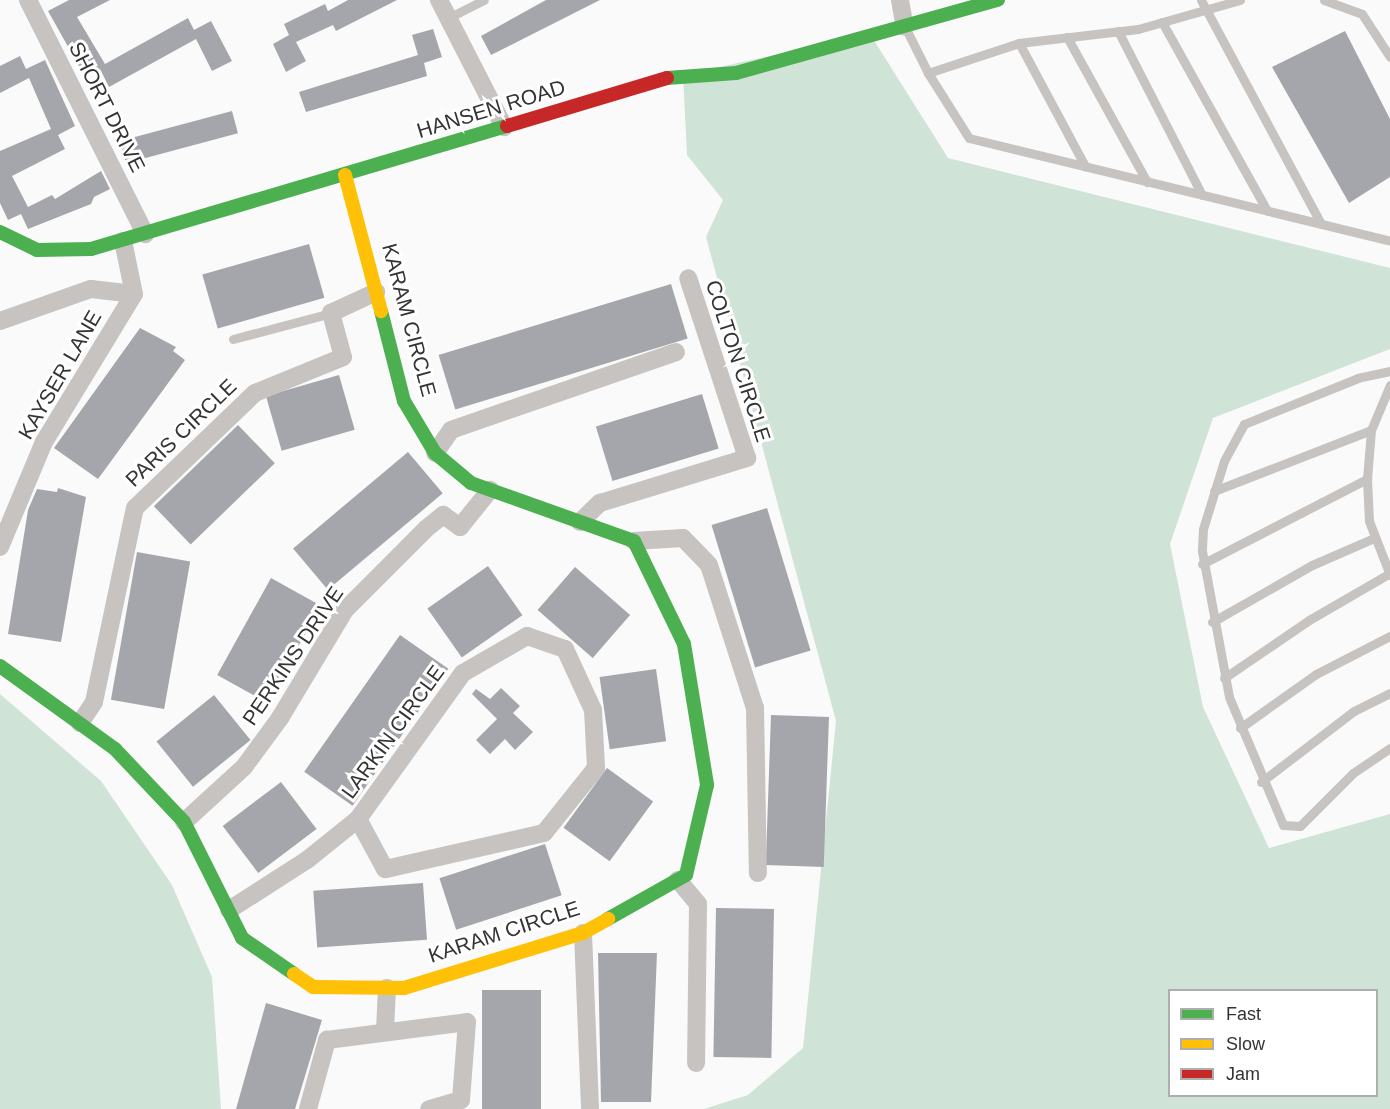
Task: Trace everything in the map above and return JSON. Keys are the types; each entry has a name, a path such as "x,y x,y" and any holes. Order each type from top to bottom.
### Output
{"street":[{"name":"SHORT DRIVE","path":"28,0 145,234"},
{"path":"439,0 504,127"},
{"path":"900,0 905,27"},
{"name":"HANSEN ROAD","path":"0,232 24,246 54,252 123,241 671,77 736,73 998,0"},
{"name":"KARAM CIRCLE","path":"345,175 404,401 435,453 471,483 634,541"},
{"path":"0,321 91,289 134,294 123,241"},
{"name":"COLTON CIRCLE","path":"580,522 600,503 747,458 688,278"},
{"path":"331,313 376,292"},
{"name":"KAYSER LANE","path":"0,547 44,442 134,294"},
{"name":"PARIS CIRCLE","path":"80,723 94,702 135,508 255,393 343,357 331,313"},
{"path":"435,453 451,430 676,352"},
{"name":"PERKINS DRIVE","path":"184,822 244,767 280,718 345,610 427,528 443,515 460,527 490,490"},
{"path":"696,1063 698,904 678,880 686,875 707,785 684,644 634,541 683,538 709,565 755,708 758,873"},
{"name":"LARKIN CIRCLE","path":"229,910 307,860 358,819 462,673 527,636 565,649 593,710 596,768 544,833 385,869 358,819"},
{"name":"KARAM CIRCLE","path":"0,666 115,749 184,822 242,938 314,987 404,988 584,933 678,880"},
{"path":"584,933 590,1108"},
{"path":"385,1030 387,988"},
{"path":"308,1109 327,1040 385,1030 467,1022 461,1100 429,1109"}],"lane":[{"path":"448,18 484,0"},
{"path":"1201,0 1321,224"},
{"path":"928,73 1019,43 1118,31 1162,22 1240,0"},
{"path":"1323,0 1362,14 1390,57"},
{"path":"1162,22 1267,211"},
{"path":"905,27 928,73 969,138 1390,242"},
{"path":"1118,31 1202,195"},
{"path":"1067,37 1147,182"},
{"path":"1019,43 1085,166"},
{"path":"233,339 331,313"},
{"path":"1390,371 1376,374 1244,424 1234,435 1214,491 1203,529 1202,564 1224,678 1261,782 1283,825 1294,829 1353,773 1390,748"},
{"path":"1224,678 1309,620 1390,574 1374,538 1367,479 1371,430 1390,385"},
{"path":"1214,491 1371,430"},
{"path":"1202,564 1367,479"},
{"path":"1212,622 1312,565 1374,538"},
{"path":"1240,728 1316,674 1390,636"},
{"path":"1261,782 1354,711 1390,693"}],"green space":[{"path":"870,34 948,158 1390,268 1390,349 1213,418 1170,544 1203,707 1269,848 1390,814 1390,1109 704,1109 748,1095 803,1048 836,721 706,237 723,200 687,155 683,75"},
{"path":"0,694 101,781 172,885 212,977 221,1109 0,1109"}],"building":[{"path":"69,0 110,0 77,17 105,64 188,18 194,30 211,21 232,61 212,71 196,39 109,87 100,69 85,77 48,11"},
{"path":"348,0 397,0 336,31 333,25 296,42 306,61 286,72 273,44 289,35 284,24 325,4 328,11"},
{"path":"546,0 600,0 491,55 481,36"},
{"path":"433,29 442,57 424,63 427,76 306,112 299,92 418,55 412,35"},
{"path":"1345,31 1390,119 1390,177 1349,203 1272,67"},
{"path":"20,56 26,69 45,60 75,126 58,135 65,149 12,176 28,207 52,195 55,199 101,171 110,189 94,197 91,204 28,229 21,214 8,220 0,203 0,151 51,129 29,78 0,93 0,66"},
{"path":"232,111 238,133 126,163 120,141"},
{"path":"309,244 324,298 218,328 202,275"},
{"path":"671,284 688,339 455,410 439,355"},
{"path":"140,328 176,347 173,351 185,360 98,479 54,448"},
{"path":"339,375 355,430 282,451 266,396"},
{"path":"702,394 719,449 613,481 596,426"},
{"path":"238,425 275,463 191,544 154,506"},
{"path":"408,452 443,493 328,590 293,548"},
{"path":"58,488 86,497 61,642 8,634 28,510 37,489 57,492"},
{"path":"767,508 811,650 755,667 712,525"},
{"path":"137,552 190,561 164,709 111,700"},
{"path":"488,566 522,615 462,658 427,608"},
{"path":"575,567 630,615 593,658 538,610"},
{"path":"271,578 321,606 267,703 217,675"},
{"path":"400,635 448,669 353,806 304,772"},
{"path":"656,669 666,741 610,749 600,677"},
{"path":"501,688 520,706 513,713 533,732 515,750 505,739 490,754 476,740 497,719 472,694 476,689 490,699"},
{"path":"214,695 251,740 193,787 156,742"},
{"path":"771,715 829,717 824,867 766,865"},
{"path":"607,768 653,802 610,861 564,828"},
{"path":"281,782 317,829 258,873 223,826"},
{"path":"545,844 562,895 456,930 439,878"},
{"path":"423,883 427,940 317,948 313,891"},
{"path":"716,908 774,909 771,1058 713,1057"},
{"path":"598,953 657,953 651,1102 601,1102"},
{"path":"482,990 541,990 541,1109 482,1109"},
{"path":"266,1003 322,1020 295,1109 236,1109"}],"traffic: fast":[{"path":"667,78 736,73 998,0"},
{"path":"0,232 37,250 91,249 507,126"},
{"path":"381,311 404,401 435,453 471,483 634,541 684,644 707,785 686,875 608,919"},
{"path":"0,666 115,749 184,822 242,938 294,974"}],"traffic: slow":[{"path":"345,175 381,311"},
{"path":"294,974 313,987 404,988 583,933 608,919"}],"traffic: jam":[{"path":"507,126 667,78"}]}
